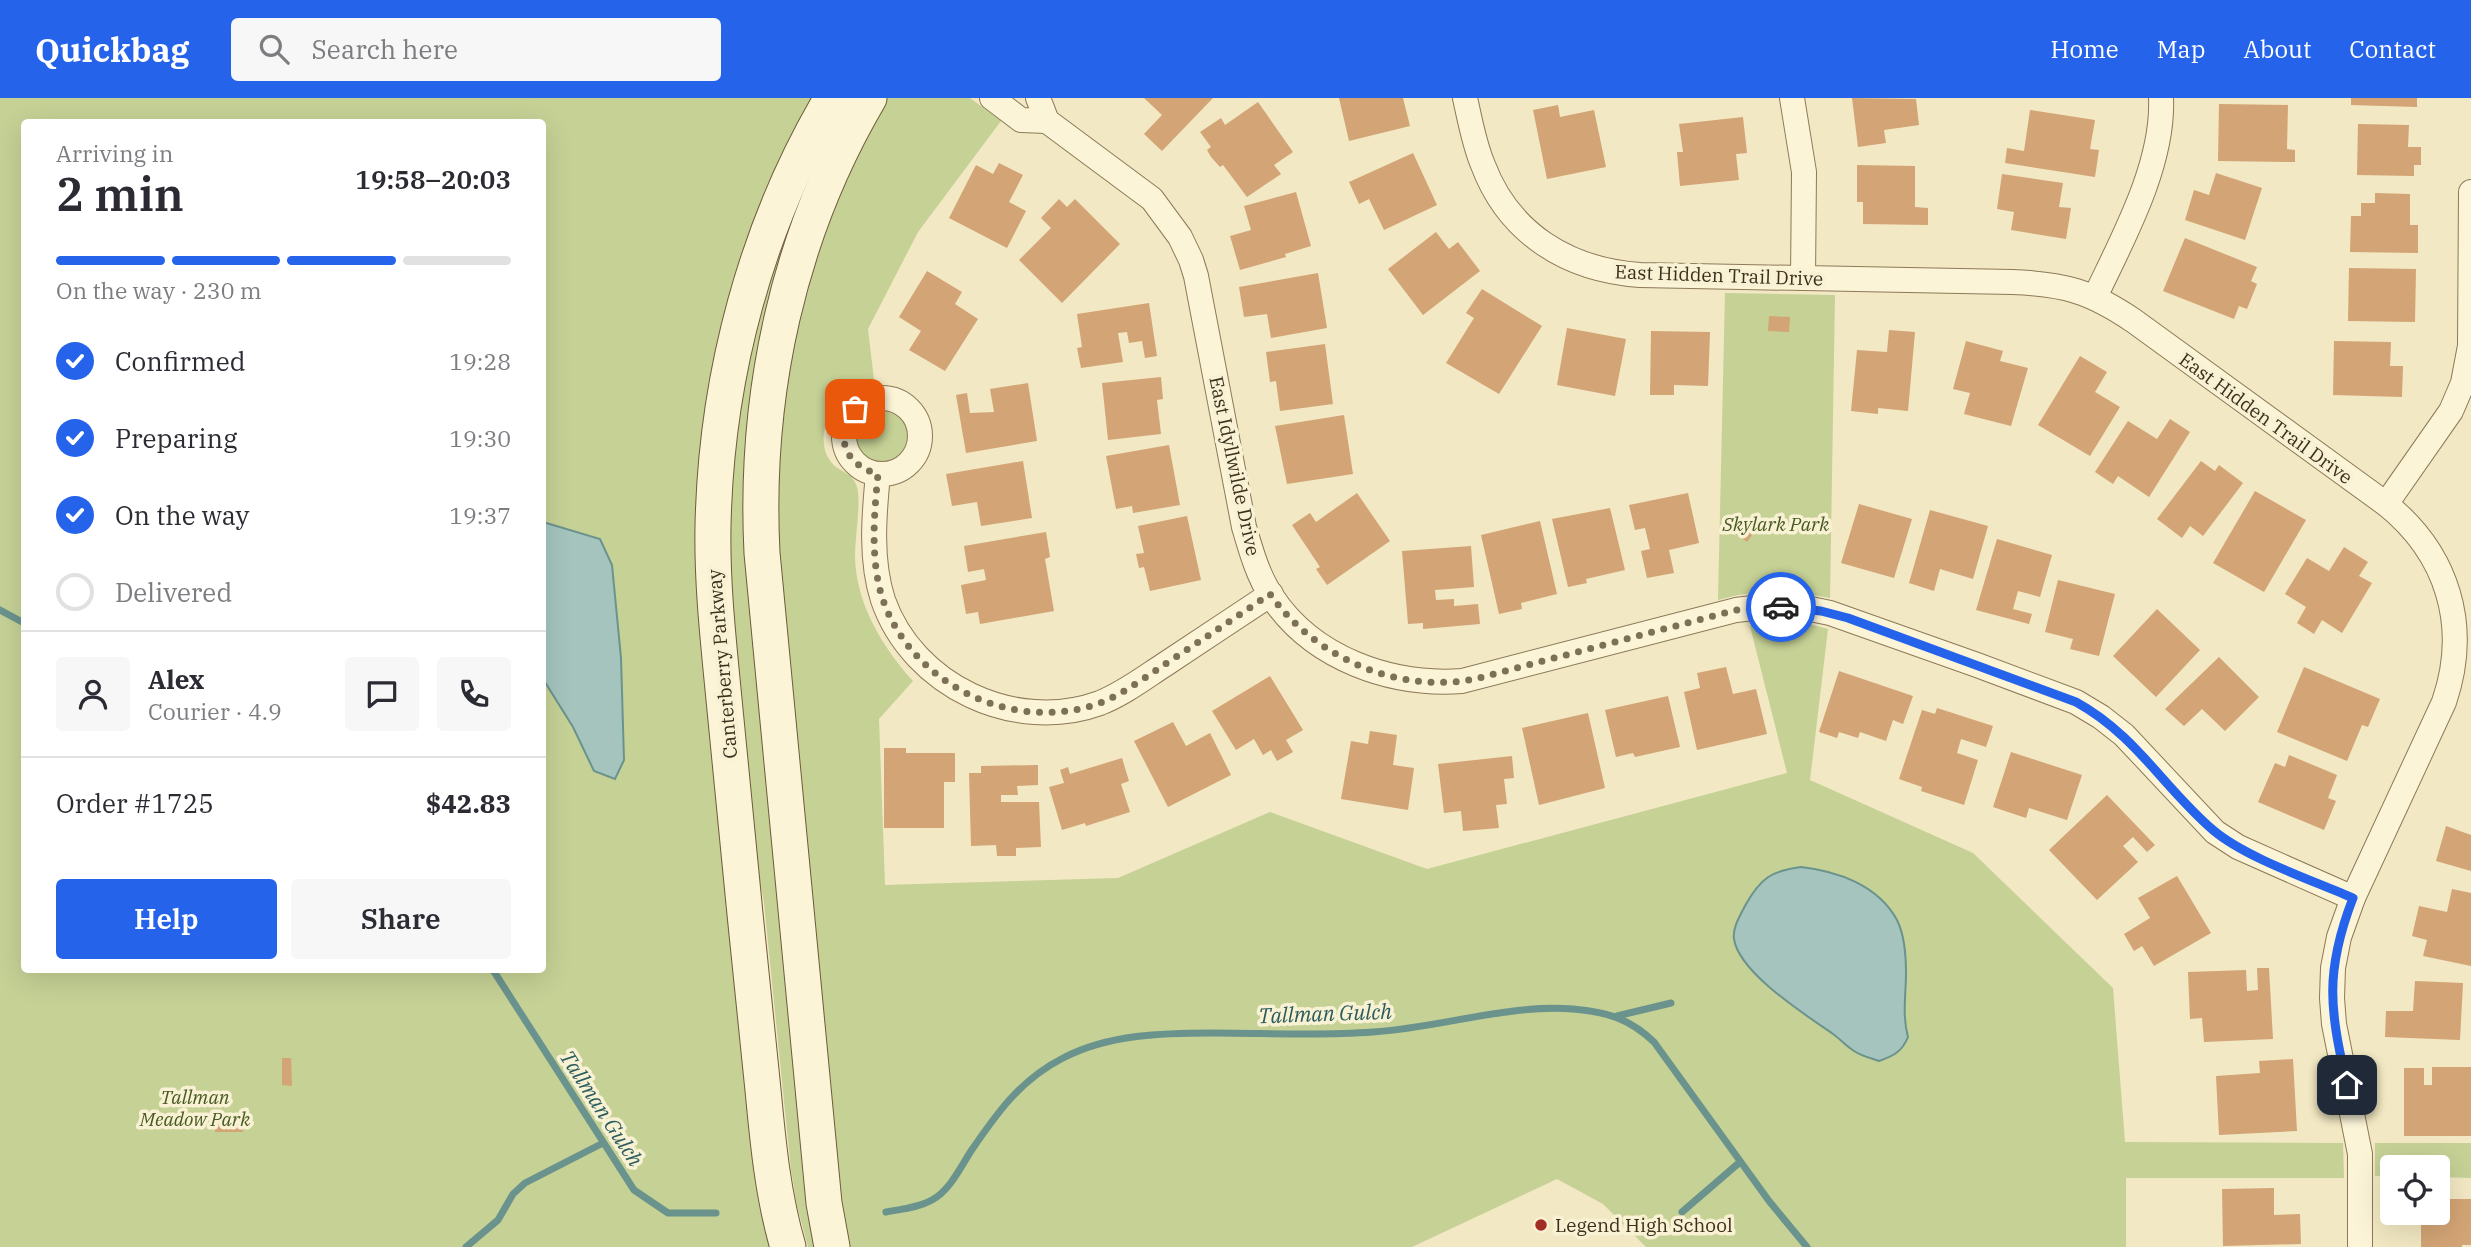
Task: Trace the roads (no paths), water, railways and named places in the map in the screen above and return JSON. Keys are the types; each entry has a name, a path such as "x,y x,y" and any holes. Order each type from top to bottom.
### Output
{"street":[{"name":"Canterberry Parkway","path":"788,1247 771,1170 716,622 713,514 726,397 747,298 787,185 832,98"},
{"path":"832,1247 824,1203 762,553 761,475 764,416 786,297 819,198 869,98"},
{"name":"East Idyllwilde Drive","path":"992,98 1021,120 1047,121 1152,200 1172,225 1186,248 1196,275 1244,527 1255,563 1270,594 1304,631 1334,653 1369,670 1389,676 1425,682 1448,682 1475,679 1736,610 1806,608 1830,613 2049,691 2089,710 2124,735 2215,832 2245,850 2353,898"},
{"path":"1038,98 1047,121"},
{"name":"East Hidden Trail Drive","path":"1465,98 1483,167 1497,193 1511,215 1555,252 1581,264 1623,274 2031,283 2062,286 2095,298 2134,321 2386,504 2422,540 2441,573 2454,616 2455,652 2444,702 2353,898 2339,937 2333,968 2332,998 2336,1036 2356,1123 2360,1154 2360,1247"},
{"path":"1792,98 1804,172 1803,278"},
{"path":"2095,298 2151,171 2158,140 2161,98"},
{"path":"2386,504 2442,424 2463,383 2470,346 2471,192"},
{"path":"878,474 875,559 879,585 888,612 896,628 923,663 957,688 984,702 1046,713 1103,702 1128,689 1270,594"}],"water":[{"path":"546,523 600,539 612,565 621,658 624,760 615,779 594,771 573,727 546,684"},
{"path":"1801,867 1842,876 1868,889 1889,908 1897,920 1905,953 1905,1013 1908,1037 1900,1050 1889,1057 1879,1061 1851,1049 1775,992 1748,966 1739,952 1734,939 1736,926 1757,888 1774,874"}],"waterway":[{"name":"Tallman Gulch","path":"0,610 21,621"},
{"name":"Tallman Gulch","path":"495,973 634,1190 668,1213 716,1213"},
{"path":"1617,1016 1671,1003"},
{"name":"Tallman Gulch","path":"886,1212 921,1205 938,1196 954,1178 990,1124 1022,1087 1063,1058 1099,1044 1175,1034 1313,1034 1398,1030 1498,1013 1548,1008 1596,1012 1617,1018 1636,1027 1654,1042 1769,1201 1807,1247"},
{"path":"466,1247 498,1220 513,1194 525,1183 603,1143"},
{"path":"1682,1212 1740,1162"}],"place":[{"name":"Legend High School","path":"1541,1225"}],"park label":[{"name":"Skylark Park","path":"1776,524"},
{"name":"Tallman Meadow Park","path":"195,1108"}]}
